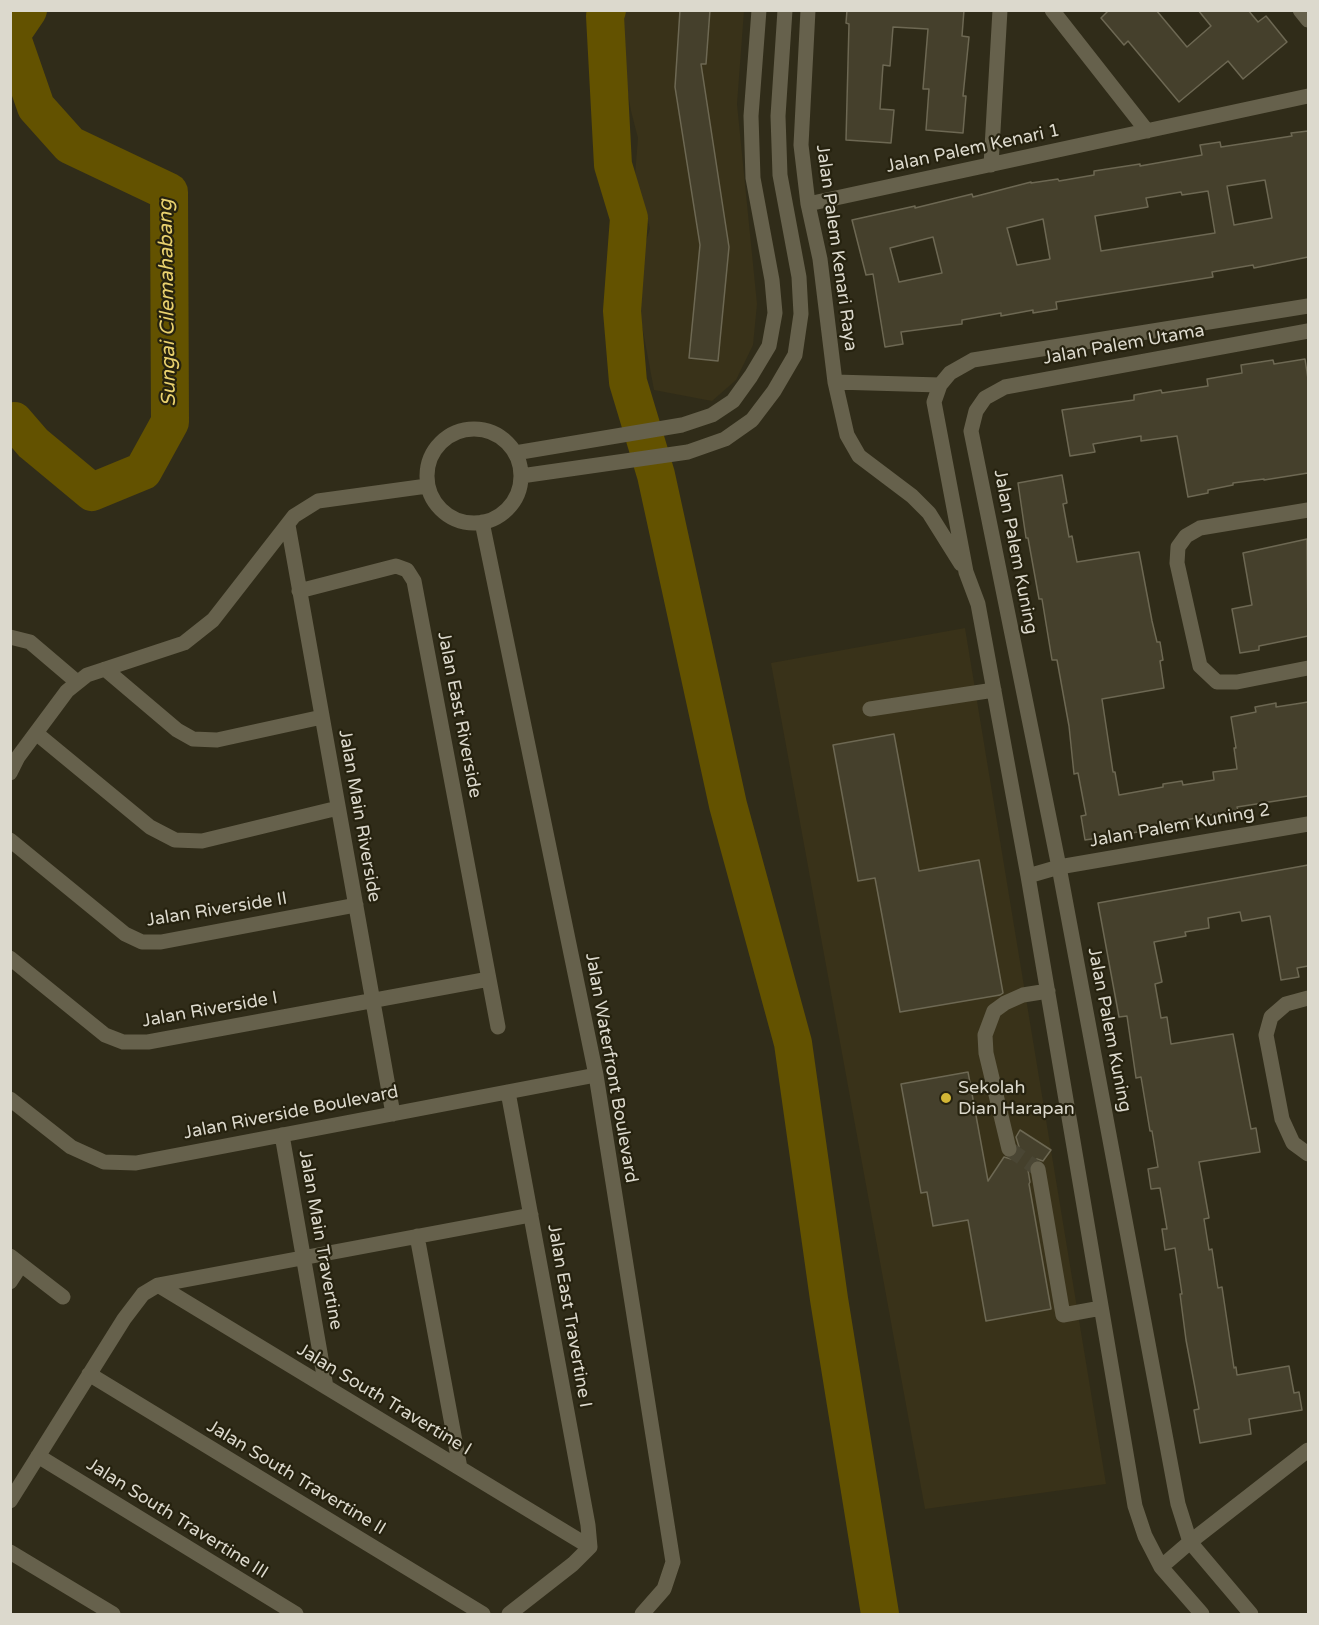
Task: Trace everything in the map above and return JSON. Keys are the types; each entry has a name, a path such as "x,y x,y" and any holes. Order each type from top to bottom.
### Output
{"street":[{"path":"515,453 682,425 712,415 733,401 752,376 769,346 775,313 772,280 753,178 752,126 759,10"},
{"path":"521,476 688,452 724,439 752,420 774,391 795,355 801,314 799,277 780,175 778,116 785,10"},
{"name":"Jalan Palem Kenari Raya","path":"808,10 801,145 808,204 820,259 835,382"},
{"path":"991,165 1000,10"},
{"path":"1052,10 1147,131"},
{"path":"1300,10 1308,20"},
{"name":"Jalan Palem Kenari 1","path":"808,204 1308,96"},
{"name":"Jalan Palem Utama","path":"945,379 973,360 1308,306"},
{"name":"Jalan Palem Utama","path":"971,431 976,411 985,398 1005,387 1308,331"},
{"path":"966,572 929,513 912,496 859,456 847,435 835,382 945,379 934,402 966,572 978,604 1028,876 1135,1506 1145,1536 1161,1567 1202,1614"},
{"path":"470,429 488,431 504,440 515,453 521,476 518,492 510,506 498,517 482,522 464,522 447,515 435,502 427,486 427,466 436,448 451,435 470,429"},
{"name":"Jalan Palem Kuning","path":"971,431 1059,867 1178,1504 1190,1542 1251,1614"},
{"path":"10,773 18,756 67,691 77,682 87,675 184,643 213,620 294,516 318,501 427,486"},
{"path":"1308,510 1200,528 1186,536 1178,547 1177,563 1200,666 1217,682 1237,681 1308,668"},
{"name":"Jalan Waterfront Boulevard","path":"482,522 596,1075 673,1562 664,1589 642,1614"},
{"name":"Jalan Main Riverside","path":"288,525 393,1114"},
{"name":"Jalan East Riverside","path":"299,591 396,566 407,570 414,581 498,1027"},
{"path":"10,637 30,642 77,682"},
{"path":"105,669 177,730 193,739 217,740 322,717"},
{"path":"870,709 994,690"},
{"path":"36,733 150,827 175,840 202,841 338,808"},
{"name":"Jalan Palem Kuning 2","path":"1028,876 1059,867 1308,824"},
{"name":"Jalan Riverside II","path":"10,840 125,934 142,942 161,942 356,905"},
{"name":"Jalan Riverside I","path":"10,958 105,1035 123,1042 148,1042 373,1000"},
{"path":"373,1000 489,979"},
{"path":"1009,1149 986,1053 985,1035 994,1011 1005,1003 1023,995 1048,991"},
{"path":"1308,998 1286,1004 1271,1017 1266,1035 1282,1119 1293,1143 1308,1154"},
{"name":"Jalan Riverside Boulevard","path":"10,1099 72,1147 104,1162 136,1163 596,1075"},
{"name":"Jalan East Travertine I","path":"508,1092 588,1525 590,1547"},
{"name":"Jalan Main Travertine","path":"282,1135 326,1387"},
{"path":"1038,1170 1063,1315 1101,1308"},
{"path":"10,1501 124,1319 143,1294 158,1285 531,1215"},
{"path":"417,1236 460,1468"},
{"path":"10,1282 16,1260 63,1297"},
{"name":"Jalan South Travertine I","path":"158,1285 590,1547"},
{"name":"Jalan South Travertine II","path":"89,1374 483,1614"},
{"path":"1161,1567 1308,1450"},
{"name":"Jalan South Travertine III","path":"38,1456 296,1614"},
{"path":"509,1614 573,1564 590,1547"},
{"path":"10,1552 113,1614"}],"shaded area":[{"path":"620,11 744,11 737,104 757,304 753,345 736,380 712,401 654,390 637,299 643,251 650,229 647,216 636,196 638,138 620,48"},
{"name":"Sekolah Dian Harapan","path":"965,628 1106,1484 925,1509 771,663"}],"building":[{"path":"680,10 710,10 706,64 701,64 729,247 718,361 689,358 700,245 675,87"},
{"path":"847,10 964,10 962,36 969,37 963,96 966,96 963,133 926,130 929,89 923,89 928,29 893,27 890,66 883,65 880,109 894,110 891,143 846,140 849,24 846,23"},
{"path":"1109,10 1156,10 1187,47 1211,26 1198,10 1248,10 1258,22 1266,16 1287,42 1243,79 1228,61 1179,102 1128,41 1124,45 1101,18"},
{"path":"1308,131 1308,257 1254,268 1253,265 1212,272 1213,277 1056,302 1057,309 1033,313 1033,310 1001,316 1001,313 962,320 962,324 901,332 903,344 885,347 873,274 866,275 852,220 972,194 973,197 1031,182 1058,179 1059,181 1094,175 1094,171 1202,155 1200,145 1220,142 1221,147 1292,136 1291,133","holes":["1265,180 1272,218 1234,225 1227,186","1208,191 1215,233 1101,251 1095,216 1148,207 1146,198 1181,192 1182,195","1043,219 1050,259 1017,265 1007,228","933,237 942,273 899,282 890,248"]},
{"path":"1305,359 1308,379 1308,473 1233,483 1233,485 1208,490 1208,493 1188,497 1177,436 1141,441 1141,436 1093,444 1095,452 1070,456 1062,410 1134,400 1134,395 1161,390 1162,393 1208,386 1207,379 1242,373 1241,365 1273,360 1274,364"},
{"path":"1062,475 1067,503 1063,504 1069,537 1072,536 1077,562 1139,552 1152,621 1157,642 1160,642 1164,688 1102,699 1113,772 1115,772 1119,795 1182,781 1183,785 1214,780 1213,772 1237,769 1231,717 1256,712 1255,707 1276,703 1276,707 1308,702 1308,796 1237,807 1238,810 1164,824 1165,828 1085,840 1081,816 1086,815 1078,773 1074,774 1069,726 1057,660 1052,660 1042,599 1039,599 1028,538 1026,538 1018,483"},
{"path":"1307,539 1308,636 1259,646 1259,650 1240,653 1232,609 1252,605 1243,553"},
{"path":"894,734 919,871 979,860 1003,993 1000,995 900,1012 875,878 858,881 833,745"},
{"path":"1308,865 1308,966 1297,968 1299,977 1281,980 1270,916 1242,921 1240,912 1208,918 1209,928 1185,932 1186,936 1154,942 1162,982 1155,984 1161,1018 1167,1017 1171,1044 1233,1034 1251,1129 1256,1128 1260,1152 1199,1162 1209,1218 1204,1219 1209,1250 1212,1249 1218,1288 1222,1287 1234,1368 1236,1367 1237,1375 1289,1366 1294,1393 1299,1392 1302,1410 1249,1419 1251,1434 1200,1443 1194,1410 1199,1409 1186,1340 1175,1248 1165,1250 1162,1229 1167,1229 1160,1188 1151,1189 1148,1169 1158,1167 1152,1131 1150,1131 1141,1077 1136,1078 1127,1016 1119,1017 1098,903"},
{"path":"968,1072 988,1181 1004,1157 1011,1159 1016,1156 1019,1147 1016,1137 1020,1130 1051,1150 1043,1161 1037,1159 1031,1162 1028,1170 1051,1309 986,1321 968,1220 933,1226 927,1192 921,1193 901,1084"}],"waterway":[{"name":"Sungai Cilemahabang","path":"10,423 14,421 33,443 92,492 143,471 170,422 169,192 70,145 36,107 11,35 28,10"},
{"path":"607,10 605,16 613,165 629,218 622,311 628,382 656,475 728,805 793,1043 829,1299 880,1614"}],"tunnel":[{"path":"1009,1149 1038,1169"}],"place":[{"name":"Sekolah Dian Harapan","path":"946,1098"}]}
